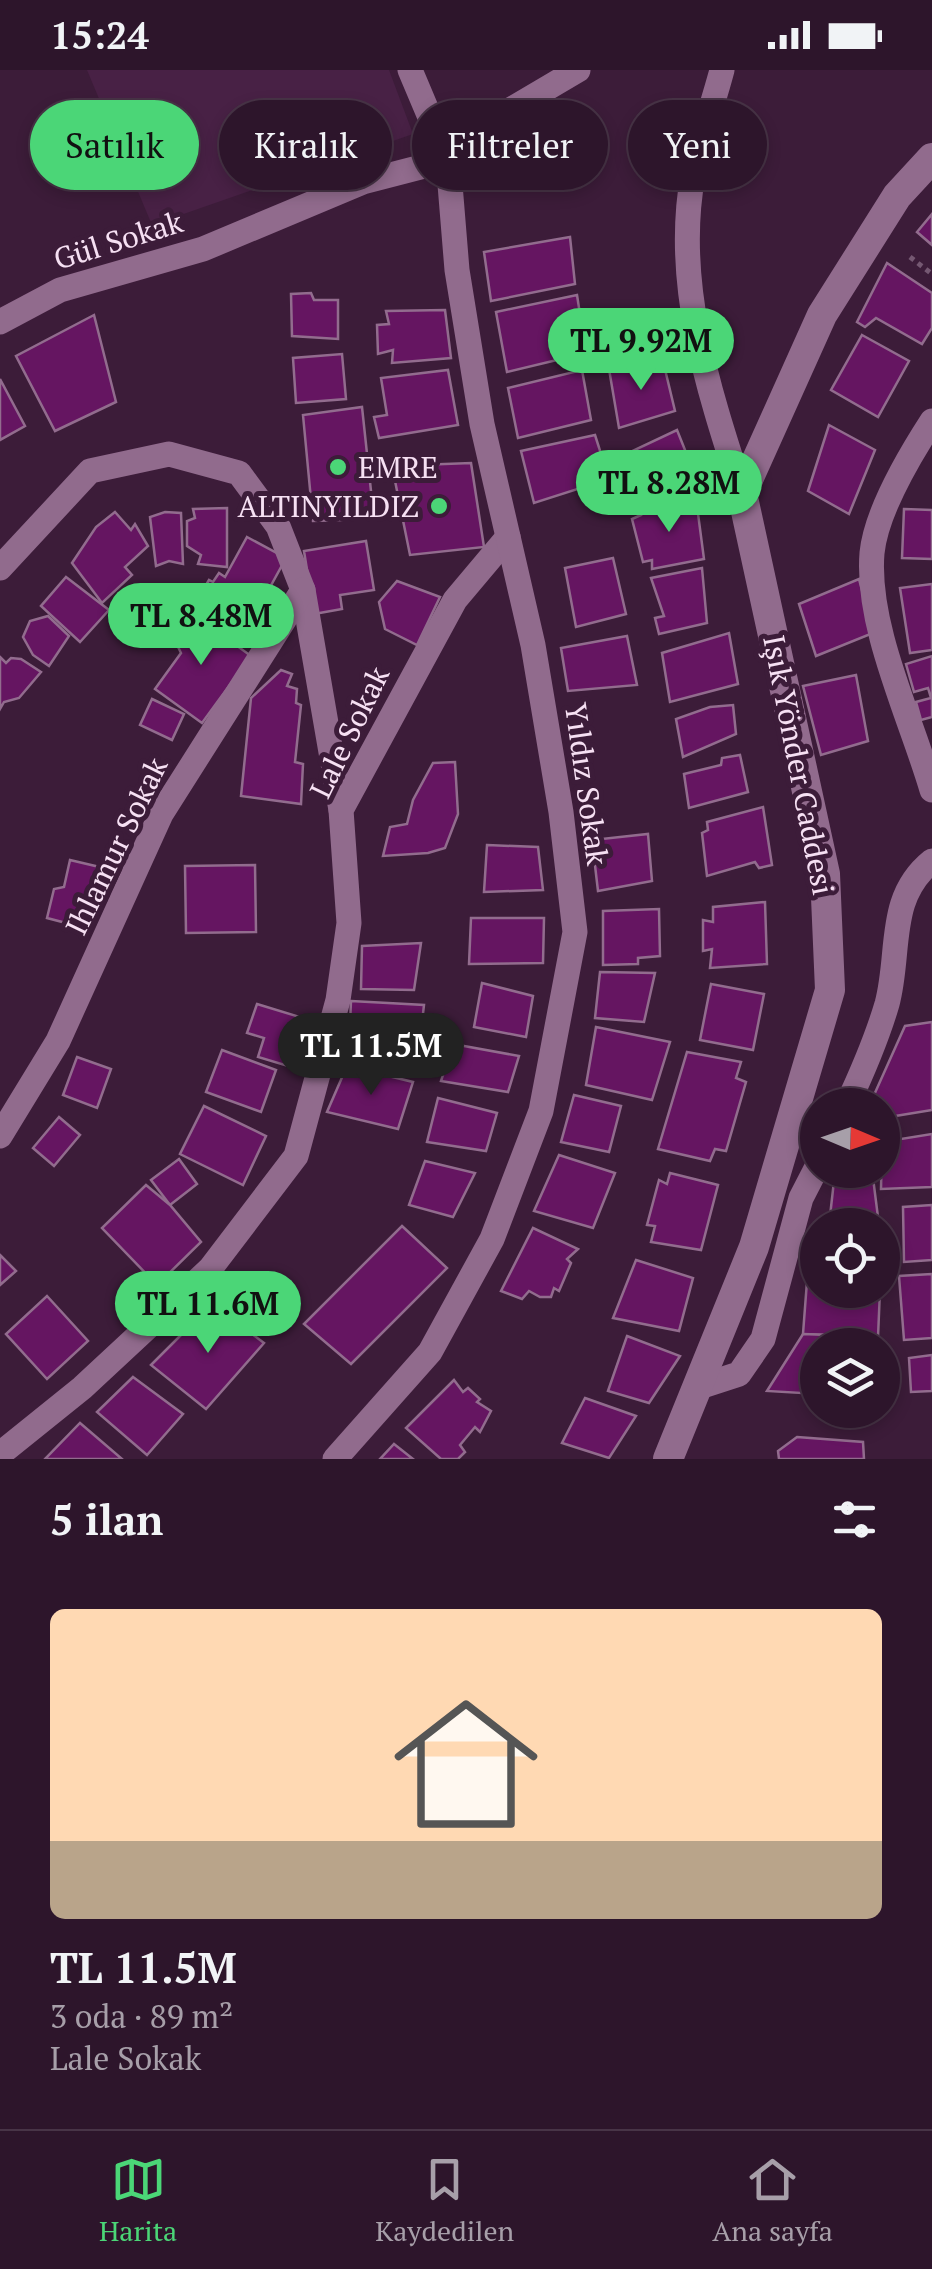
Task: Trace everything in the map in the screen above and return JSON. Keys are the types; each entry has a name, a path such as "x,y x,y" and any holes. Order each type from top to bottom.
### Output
{"street":[{"name":"Yıldız Sokak","path":"410,70 423,100"},
{"name":"Gül Sokak","path":"527,100 578,70"},
{"path":"722,70 693,176 688,272 707,384 742,494"},
{"path":"742,494 822,315 897,196 932,158"},
{"name":"Gül Sokak","path":"0,322 60,290 203,249 363,182 412,169"},
{"name":"Yıldız Sokak","path":"335,1459 430,1352 492,1240 541,1112 575,932 546,720 482,424 456,270 450,190"},
{"path":"932,421 896,482 872,552 880,629 932,790"},
{"path":"0,568 90,471 168,454 239,473 278,526 302,590 341,810"},
{"name":"Işık Yönder Caddesi","path":"668,1459 754,1247 830,990 826,874 742,494"},
{"name":"Lale Sokak","path":"0,1454 82,1388 210,1269 296,1156 338,1000 350,923 341,810 455,600 508,537"},
{"name":"Ihlamur Sokak","path":"3,1128 75,1006 161,814 302,590"},
{"path":"853,1088 888,1001 896,920 913,876 932,861"},
{"path":"699,1387 739,1374 763,1339 807,1188"}],"path":[{"path":"910,257 932,274"}],"shaded area":[{"path":"87,70 389,70 412,134 392,141 392,100 219,100 219,190 252,190 152,225 137,190 199,190 199,100 100,100"}],"building":[{"path":"932,214 932,245 917,232"},
{"path":"570,237 575,284 491,301 484,252"},
{"path":"887,263 932,293 932,328 922,344 876,318 865,327 857,322"},
{"path":"311,293 314,300 338,300 338,339 292,336 291,294"},
{"path":"577,295 586,353 507,372 496,312"},
{"path":"445,310 451,358 392,363 393,350 378,354 377,325 389,324 386,311"},
{"path":"94,315 116,402 55,431 16,356"},
{"path":"862,335 909,361 878,417 831,390"},
{"path":"342,354 346,399 296,403 293,358"},
{"path":"663,361 675,411 619,428 609,369"},
{"path":"448,370 458,425 379,438 374,417 387,415 381,378"},
{"path":"582,370 591,420 518,438 508,388"},
{"path":"0,379 25,426 0,440"},
{"name":"EMRE","path":"362,407 374,519 313,521 303,415"},
{"path":"829,425 875,450 849,514 808,491"},
{"path":"677,430 695,475 623,498 626,454"},
{"path":"595,435 609,479 534,503 521,451"},
{"name":"ALTINYILDIZ","path":"471,463 484,547 410,555 392,466"},
{"path":"665,502 665,512 697,506 704,559 652,569 652,560 643,562 632,519 641,515 638,507"},
{"path":"227,508 227,567 198,564 201,555 187,546 187,521 195,518 193,509"},
{"path":"904,509 932,510 932,559 902,558"},
{"path":"115,512 131,530 135,524 148,546 125,567 132,575 102,603 72,563 96,527"},
{"path":"165,512 181,513 183,564 169,561 156,566 150,517"},
{"path":"247,537 286,558 246,631 229,622 224,630 217,626 217,617 195,604 209,580 213,582 219,573 225,577"},
{"path":"366,541 374,590 340,595 342,609 314,614 304,551"},
{"path":"613,558 626,614 576,627 565,568"},
{"path":"702,568 707,623 659,634 655,618 664,616 651,578"},
{"path":"66,577 109,610 80,642 41,606"},
{"path":"859,579 873,633 816,656 799,604"},
{"path":"397,581 440,597 417,645 385,629 379,602"},
{"path":"932,584 932,650 910,653 900,588"},
{"path":"48,616 69,636 49,666 33,655 23,637 30,621"},
{"path":"196,616 251,656 202,723 155,689 181,653 170,630"},
{"path":"729,633 738,684 670,702 662,653"},
{"path":"627,636 637,685 568,691 561,648"},
{"path":"932,656 932,717 921,720 916,702 931,698 928,688 914,692 906,664"},
{"path":"0,657 6,663 11,658 21,659 41,672 19,698 4,702 0,709"},
{"path":"281,670 292,674 287,686 297,689 296,703 301,705 295,762 303,764 301,804 241,796 251,698"},
{"path":"856,675 868,741 821,755 803,686"},
{"path":"152,699 184,714 172,740 140,725"},
{"path":"733,705 736,734 683,757 676,719 710,707"},
{"path":"740,755 748,792 689,808 684,774 721,765 722,758"},
{"path":"455,762 458,814 445,848 383,856 390,827 407,824 413,800 433,763"},
{"path":"763,807 772,865 759,868 755,862 707,876 702,833 708,830 707,822"},
{"path":"648,834 652,881 598,891 592,840"},
{"path":"487,845 538,847 543,890 484,892"},
{"path":"70,860 108,869 89,929 47,918 54,889 64,887"},
{"path":"255,865 256,932 186,933 185,866"},
{"path":"765,902 767,964 710,968 712,949 703,951 703,920 713,922 713,907"},
{"path":"659,909 660,956 638,958 638,964 603,965 603,911"},
{"path":"471,918 544,918 543,963 469,964"},
{"path":"421,943 414,990 361,989 362,946"},
{"path":"600,972 655,973 644,1022 595,1018"},
{"path":"482,983 533,996 526,1037 474,1027"},
{"path":"711,984 764,994 753,1050 700,1040"},
{"path":"351,1001 424,1005 419,1049 349,1049"},
{"path":"257,1004 303,1018 288,1066 258,1057 264,1038 247,1033"},
{"path":"932,1022 932,1110 900,1115 900,1088 877,1088 905,1026"},
{"path":"596,1027 670,1042 652,1100 586,1085"},
{"path":"453,1044 519,1056 508,1092 441,1081"},
{"path":"222,1050 276,1070 261,1112 206,1092"},
{"path":"687,1052 741,1062 736,1078 746,1082 726,1151 715,1149 710,1161 658,1149"},
{"path":"77,1057 111,1069 97,1108 63,1095"},
{"path":"347,1066 413,1082 398,1129 327,1112"},
{"path":"574,1095 621,1106 609,1152 561,1142"},
{"path":"438,1098 497,1113 486,1151 427,1142"},
{"path":"204,1106 266,1136 243,1185 180,1154"},
{"path":"59,1117 80,1135 54,1166 33,1148"},
{"path":"932,1134 932,1187 881,1189 900,1188 900,1139"},
{"path":"559,1155 615,1173 593,1228 534,1211"},
{"path":"179,1159 197,1184 170,1205 151,1180"},
{"path":"425,1161 475,1173 453,1217 409,1205"},
{"path":"670,1173 718,1185 701,1250 651,1242 655,1226 647,1225 659,1180 667,1184"},
{"path":"146,1185 170,1205 201,1242 157,1285 102,1228"},
{"path":"833,1188 874,1188 877,1208 831,1208"},
{"path":"932,1205 932,1260 904,1262 903,1207"},
{"path":"402,1226 447,1268 351,1364 304,1324"},
{"path":"533,1228 578,1249 567,1259 571,1263 559,1291 554,1288 551,1297 540,1297 529,1291 522,1299 501,1291"},
{"path":"0,1255 16,1271 0,1285"},
{"path":"636,1260 693,1278 679,1331 613,1318"},
{"path":"932,1274 932,1338 904,1340 900,1276"},
{"path":"47,1296 88,1341 47,1379 6,1334"},
{"path":"212,1304 264,1343 206,1409 151,1365"},
{"path":"805,1308 879,1308 878,1328 803,1328"},
{"path":"627,1336 680,1356 649,1403 608,1391"},
{"path":"800,1339 800,1393 767,1391"},
{"path":"932,1355 932,1391 911,1392 909,1358"},
{"path":"133,1377 183,1414 147,1455 97,1412"},
{"path":"454,1380 463,1392 468,1388 480,1399 477,1402 491,1411 480,1432 475,1427 460,1445 465,1452 458,1459 441,1459 406,1428"},
{"path":"585,1398 636,1416 609,1458 562,1443"},
{"path":"80,1423 122,1459 45,1459"},
{"path":"797,1437 863,1442 864,1459 779,1459 778,1451"},
{"path":"394,1444 413,1459 380,1459"}],"place":[{"name":"EMRE","path":"338,467"},
{"name":"ALTINYILDIZ","path":"439,506"}]}
